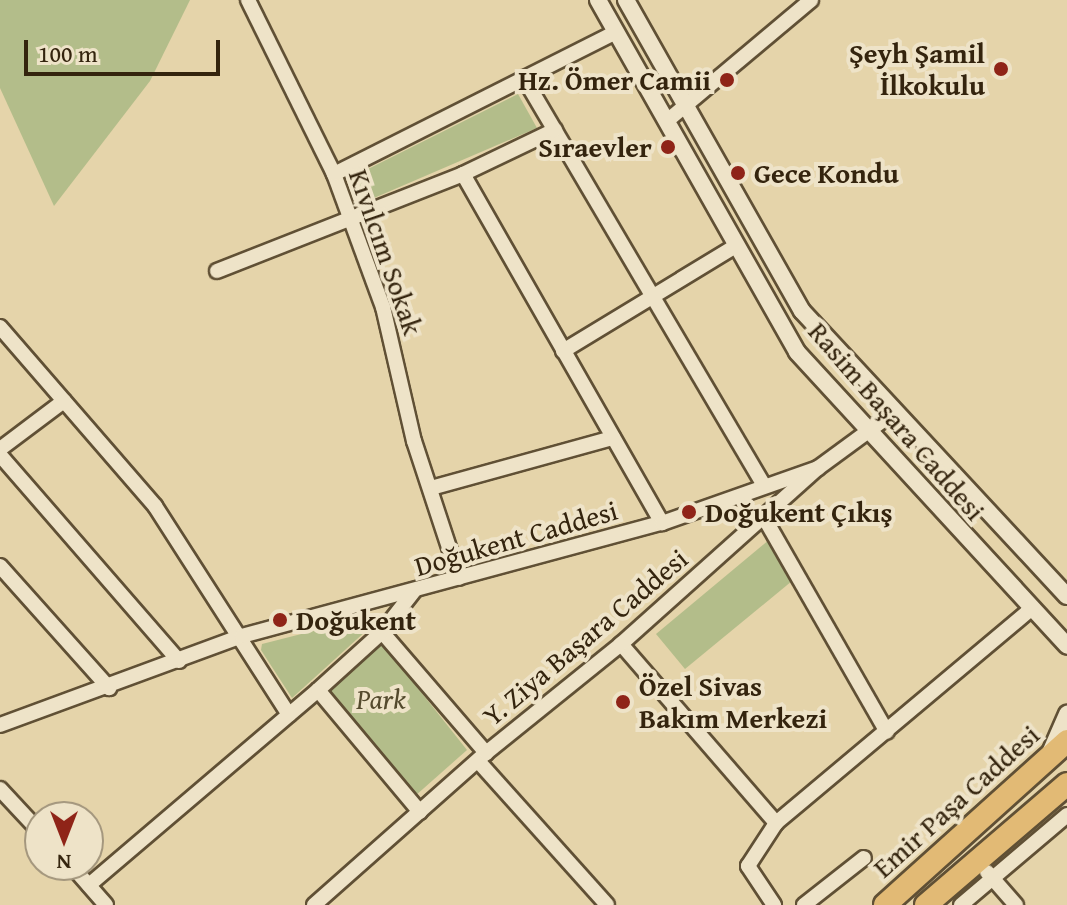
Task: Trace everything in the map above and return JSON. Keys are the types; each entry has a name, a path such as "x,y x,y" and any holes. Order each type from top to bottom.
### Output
{"main road":[{"name":"Emir Paşa Caddesi","path":"885,905 1044,765 1067,741"},
{"name":"Emir Paşa Caddesi","path":"926,905 1067,784"}],"street":[{"name":"Kıvılcım Sokak","path":"248,0 334,174 383,307 414,441 459,578"},
{"name":"Rasim Başara Caddesi","path":"598,0 797,352 1034,615 1067,646"},
{"name":"Rasim Başara Caddesi","path":"626,0 802,311 893,413 1067,596"},
{"path":"667,121 686,109 811,0"},
{"path":"334,174 616,32"},
{"path":"524,78 764,485"},
{"path":"217,271 463,174 555,130"},
{"path":"463,174 662,523"},
{"path":"563,351 736,246"},
{"path":"0,327 155,506 242,636 289,715"},
{"path":"64,401 0,452 179,661"},
{"name":"Y. Ziya Başara Caddesi","path":"322,902 482,757 621,644 765,519 818,468 893,413"},
{"path":"431,488 613,438"},
{"name":"Doğukent Caddesi","path":"89,885 318,690 382,632 414,591 662,523 818,468"},
{"path":"765,519 887,732"},
{"path":"0,566 109,688"},
{"path":"0,725 109,688 242,636 414,591"},
{"path":"774,905 748,866 776,823 1034,615 1067,656"},
{"path":"382,632 607,905"},
{"path":"621,644 776,823"},
{"path":"318,690 420,812"},
{"path":"1044,765 1067,714"},
{"path":"0,789 24,815"},
{"path":"961,905 1067,815"},
{"path":"804,905 864,858"},
{"path":"977,861 1016,905"},
{"path":"85,881 106,905"}],"green space":[{"path":"0,0 190,0 150,81 54,206 0,88"},
{"path":"518,94 537,128 360,204 348,179"},
{"path":"770,539 792,581 685,669 656,634"},
{"path":"376,615 377,621 292,698 261,650 262,644"},
{"name":"Park","path":"382,643 467,750 415,796 326,688"}],"place":[{"name":"Şeyh Şamil İlkokulu","path":"1001,69"},
{"name":"Hz. Ömer Camii","path":"727,80"},
{"name":"Sıraevler","path":"668,147"},
{"name":"Gece Kondu","path":"738,173"},
{"name":"Doğukent Çıkış","path":"689,512"},
{"name":"Doğukent","path":"280,620"},
{"name":"Özel Sivas Bakım Merkezi","path":"623,702"}]}
